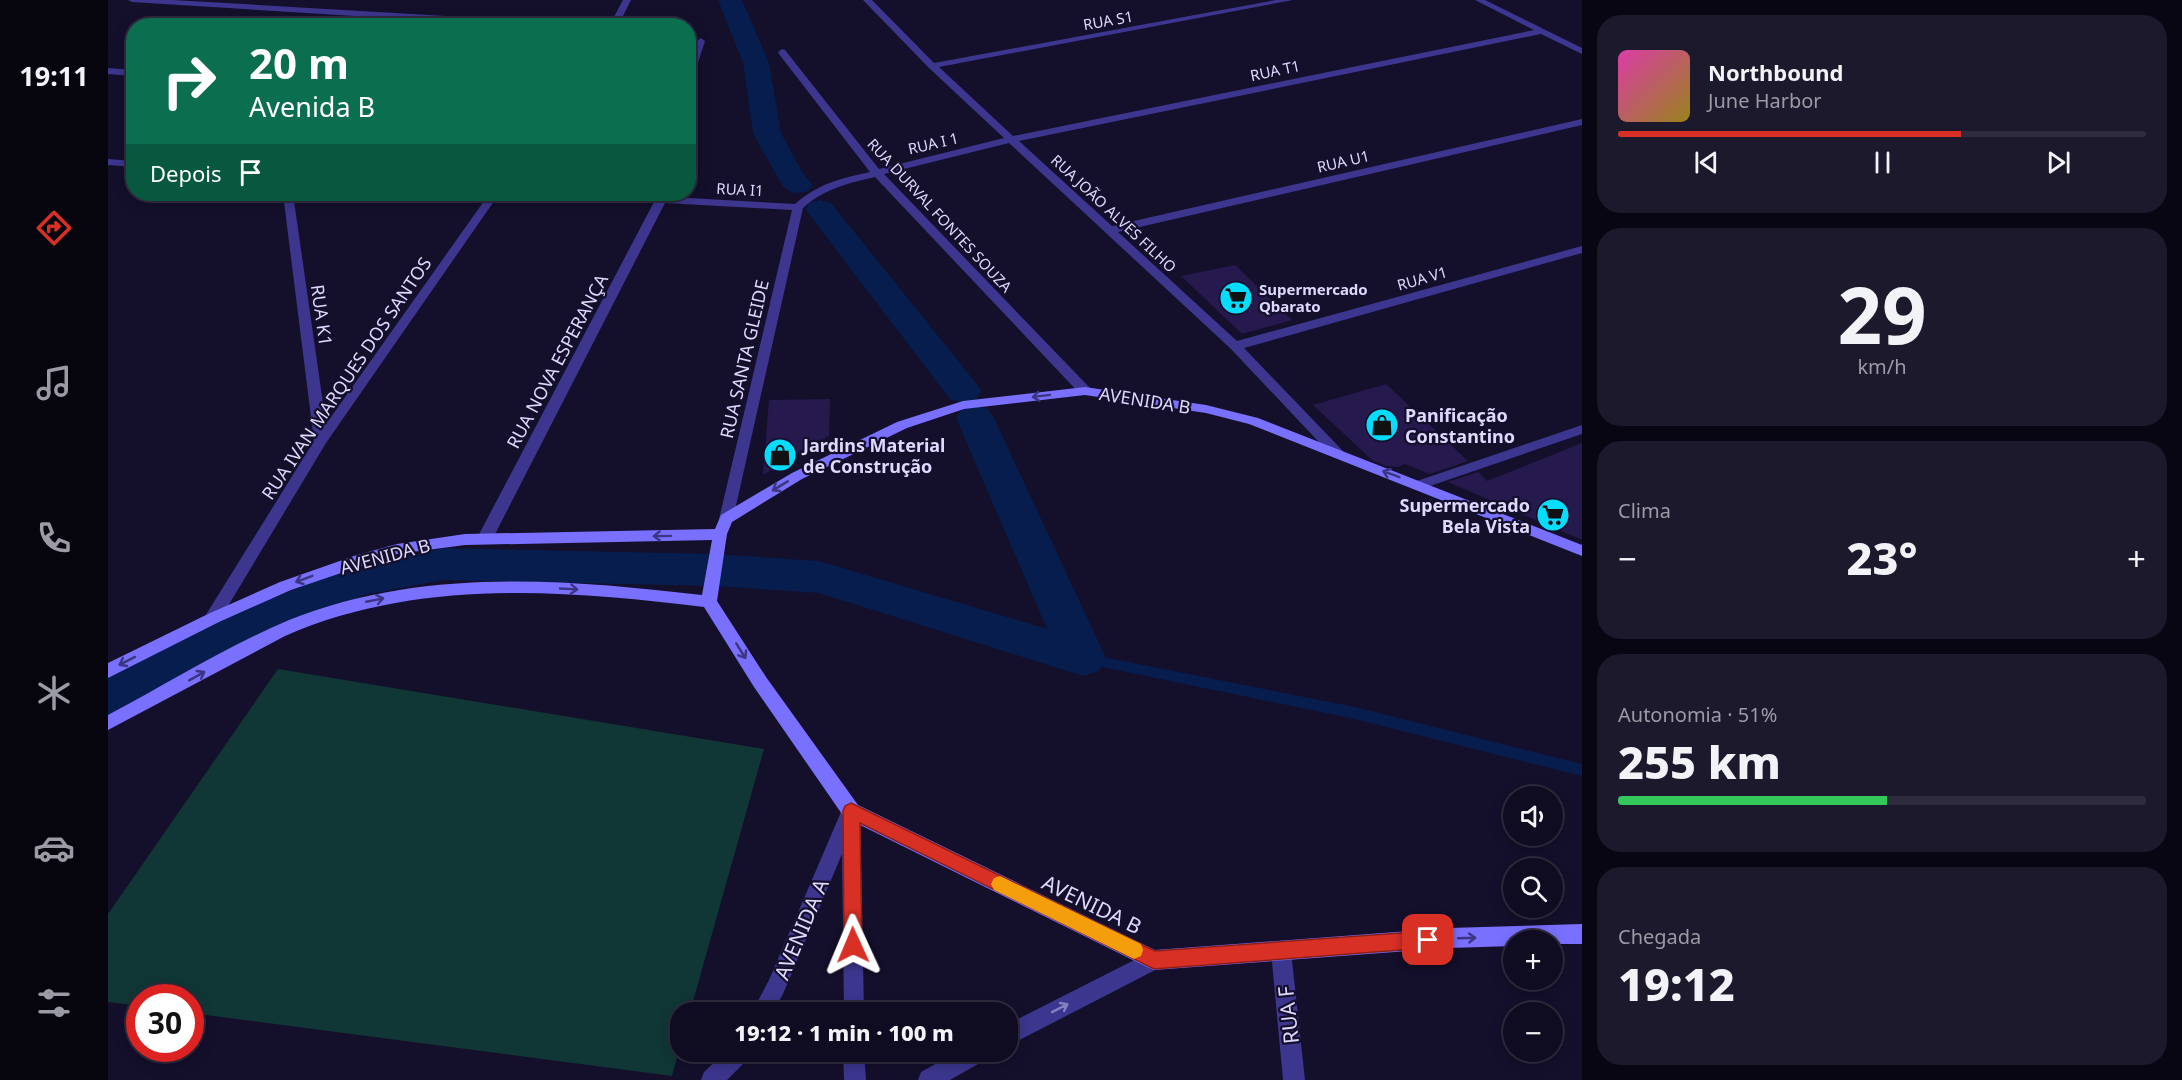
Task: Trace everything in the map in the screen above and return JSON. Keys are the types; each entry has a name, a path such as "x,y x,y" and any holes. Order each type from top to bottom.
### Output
{"street":[{"path":"132,0 431,18"},
{"path":"617,18 627,0"},
{"name":"RUA JOÃO ALVES FILHO","path":"870,0 932,66 1112,230 1234,346 1337,453"},
{"name":"RUA S1","path":"932,66 1289,0"},
{"path":"1479,0 1582,51"},
{"name":"RUA T1","path":"1012,139 1543,31"},
{"path":"696,53 700,41"},
{"name":"RUA DURVAL FONTES SOUZA","path":"782,52 876,172 1085,391"},
{"path":"108,71 126,72"},
{"name":"RUA U1","path":"1112,230 1582,122"},
{"name":"RUA I 1","path":"798,207 810,196 833,184 1012,139"},
{"path":"108,162 126,163"},
{"name":"RUA K1","path":"289,201 321,441"},
{"name":"RUA IVAN MARQUES DOS SANTOS","path":"213,616 321,441 489,201"},
{"name":"RUA NOVA ESPERANÇA","path":"484,540 661,201"},
{"name":"RUA I1","path":"681,201 798,207"},
{"name":"RUA SANTA GLEIDE","path":"726,519 798,207"},
{"name":"RUA V1","path":"1234,346 1582,249"},
{"name":"AVENIDA B","path":"726,519 797,476 902,425 963,405 1085,391 1206,409 1241,418 1337,453 1582,551"},
{"path":"1419,485 1582,429"},
{"path":"108,723 244,648 309,620 363,603 422,591 485,588 641,593 709,602 720,534 726,519"},
{"name":"AVENIDA B","path":"108,671 213,616 306,578 398,549 437,542 720,534"},
{"name":"AVENIDA B","path":"709,602 760,682 851,811 1154,960"},
{"path":"851,811 854,1002"},
{"name":"AVENIDA A","path":"768,1002 851,811"},
{"path":"1018,1030 1154,960 1449,938 1582,934"},
{"name":"RUA F","path":"1281,951 1294,1080"},
{"path":"712,1080 729,1062"},
{"path":"854,1062 855,1080"},
{"path":"929,1080 960,1062"}],"green space":[{"path":"278,669 764,749 693,1002 670,1002 670,1062 676,1062 672,1076 204,1015 204,984 126,984 126,1004 108,1002 108,914"}],"building":[{"name":"Supermercado Qbarato","path":"1235,265 1292,320 1242,334 1181,276"},
{"name":"Panificação Constantino","path":"1386,384 1468,461 1430,474 1405,464 1398,467 1386,466 1372,460 1313,405"},
{"name":"Jardins Material de Construção","path":"830,399 829,436 763,475 769,400"},
{"name":"Supermercado Bela Vista","path":"1582,443 1582,540 1448,482 1478,472 1487,481"}],"waterway":[{"path":"730,0 756,63 767,133 792,179 798,185"},
{"path":"820,209 963,391"},
{"path":"108,700 238,632 356,581 444,564 715,570 819,577 1083,658 975,418"},
{"path":"1083,658 1355,713 1582,770"}],"slow traffic":[{"path":"1000,884 1134,950"}],"place":[{"name":"Supermercado Qbarato","path":"1236,298"},
{"name":"Panificação Constantino","path":"1382,425"},
{"name":"Jardins Material de Construção","path":"780,455"},
{"name":"Supermercado Bela Vista","path":"1553,515"}],"route":[{"path":"853,945 851,811 1154,960 1428,940"}]}
